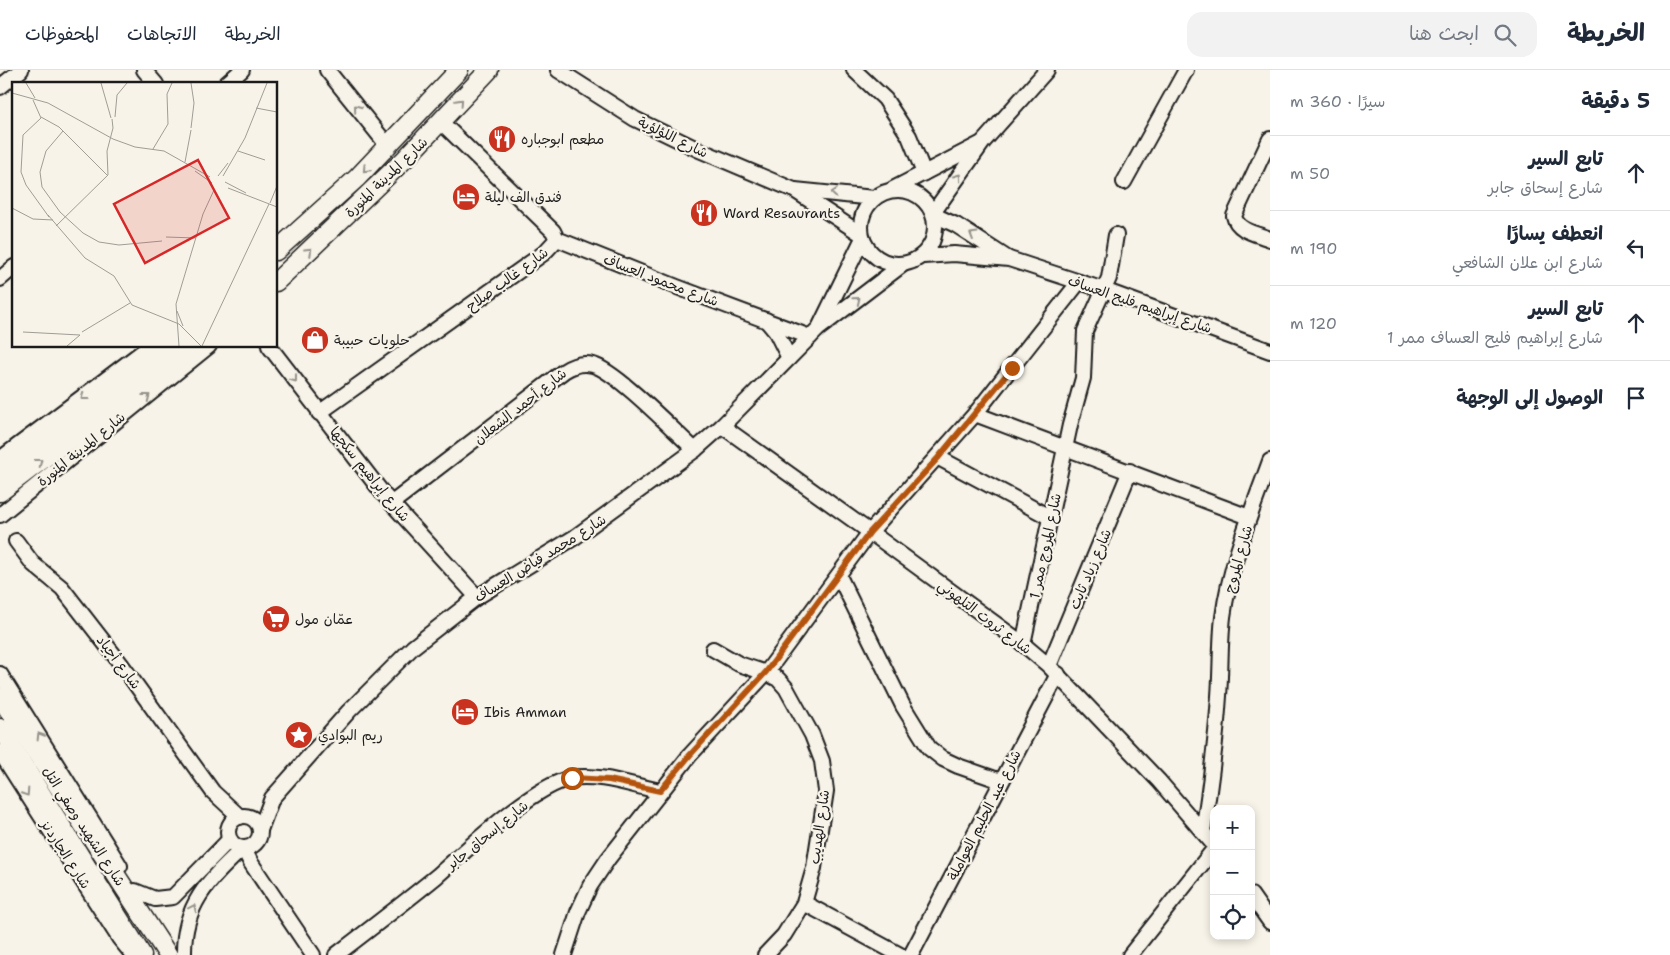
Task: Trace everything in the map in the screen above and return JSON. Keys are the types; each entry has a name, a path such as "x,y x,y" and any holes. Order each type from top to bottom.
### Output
{"main road":[{"name":"شارع المدينة المنورة","path":"278,249 327,207 388,146 459,70"},
{"name":"شارع المدينة المنورة","path":"278,281 441,122 489,70"},
{"name":"شارع المدينة المنورة","path":"0,474 165,348"},
{"name":"شارع المدينة المنورة","path":"0,492 188,348"},
{"name":"شارع الشهيد وصفي التل","path":"0,698 168,955"},
{"name":"شارع الشهيد وصفي التل","path":"0,728 142,955"}],"street":[{"path":"0,87 21,70"},
{"path":"144,70 154,82"},
{"path":"228,82 242,70"},
{"path":"327,70 388,146"},
{"name":"شارع اللؤلؤية","path":"558,70 635,120 697,149 794,190 862,237"},
{"path":"854,70 885,99 909,136 924,173"},
{"path":"933,214 983,142 1048,70"},
{"path":"1124,182 1186,70"},
{"name":"شارع غالب صلاح","path":"319,413 537,258 558,239 553,231 441,122"},
{"path":"1270,139 1234,216 1236,222 1242,228 1270,239"},
{"path":"892,190 908,191 923,199 933,214 934,237 923,256 902,265 886,263 871,254 862,237 860,221 865,208 874,198 983,142"},
{"name":"شارع اللؤلؤية","path":"794,190 874,198"},
{"name":"شارع إبراهيم فليح العساف","path":"933,214 956,225 1010,260"},
{"name":"شارع المروج ممر 1","path":"1023,644 1065,447 1083,378 1086,324 1104,290 1116,235"},
{"name":"شارع محمد فياض العساف","path":"814,333 862,237"},
{"name":"شارع محمود العساف","path":"558,239 677,287 766,320 814,333"},
{"name":"شارع إبراهيم فليح العساف","path":"923,256 954,254 1010,260 1104,290 1270,351"},
{"name":"شارع محمد فياض العساف","path":"184,955 184,936 192,908 218,872 251,842 272,798 340,721 393,666 436,628 478,597 582,532 695,450 722,426 814,333 902,265"},
{"path":"0,279 12,269"},
{"path":"564,955 578,912 590,886 608,859 660,791 690,755 766,672 870,532 938,458 975,414 1079,282"},
{"path":"766,320 776,332 789,358"},
{"path":"0,459 147,348"},
{"name":"شارع المدينة المنورة","path":"1,512 206,348"},
{"name":"شارع إبراهيم سكجها","path":"270,348 319,413 392,503 478,597"},
{"name":"شارع أحمد الشعلان","path":"392,503 564,371 578,364 594,365 612,375 695,450"},
{"name":"شارع المروج","path":"975,414 1249,517 1233,572 1223,618 1219,696 1203,832"},
{"name":"شارع ثروت التلهوني","path":"722,426 1023,644 1053,670 1159,781 1210,840"},
{"path":"938,458 1051,518"},
{"path":"1249,517 1270,461"},
{"name":"شارع زياد ثابت","path":"1053,670 1130,471"},
{"name":"شارع أجياد","path":"16,541 33,564 62,588 98,633 214,792 242,816"},
{"path":"839,576 902,706 929,748 943,759 958,766 1001,781"},
{"name":"شارع الهديب","path":"713,649 751,670 766,672 778,679 786,688 812,735 822,761 826,790 824,814 814,868 804,903 784,935 765,955"},
{"name":"شارع عبد الحليم العواملة","path":"911,955 1001,781 1053,670"},
{"path":"0,674 135,891 178,955"},
{"name":"شارع الجاردنز","path":"0,752 119,938 133,955"},
{"name":"شارع إسحاق جابر","path":"336,955 389,915 501,820 527,800 560,782 586,778 660,791"},
{"name":"شارع أجياد","path":"214,792 228,835"},
{"name":"شارع محمد فياض العساف","path":"242,816 272,798"},
{"path":"135,891 155,899 173,897 228,835 231,822 242,816 254,820 251,842 260,874 313,955"},
{"path":"228,835 234,846 251,842"},
{"path":"1130,955 1213,850"},
{"path":"1255,901 1270,922"},
{"path":"804,903 900,955"},
{"path":"118,955 119,938"}],"place":[{"name":"مطعم ابوجباره","path":"502,139"},
{"name":"فندق الف ليلة","path":"466,197"},
{"name":"Ward Resaurants","path":"704,213"},
{"name":"حلويات حبيبة","path":"315,340"},
{"name":"عمّان مول","path":"276,619"},
{"name":"Ibis Amman","path":"465,712"},
{"name":"ريم البوادي","path":"299,735"}],"route":[{"path":"572,778 609,780 660,791 690,755 766,672 870,532 938,458 1012,368"}]}
